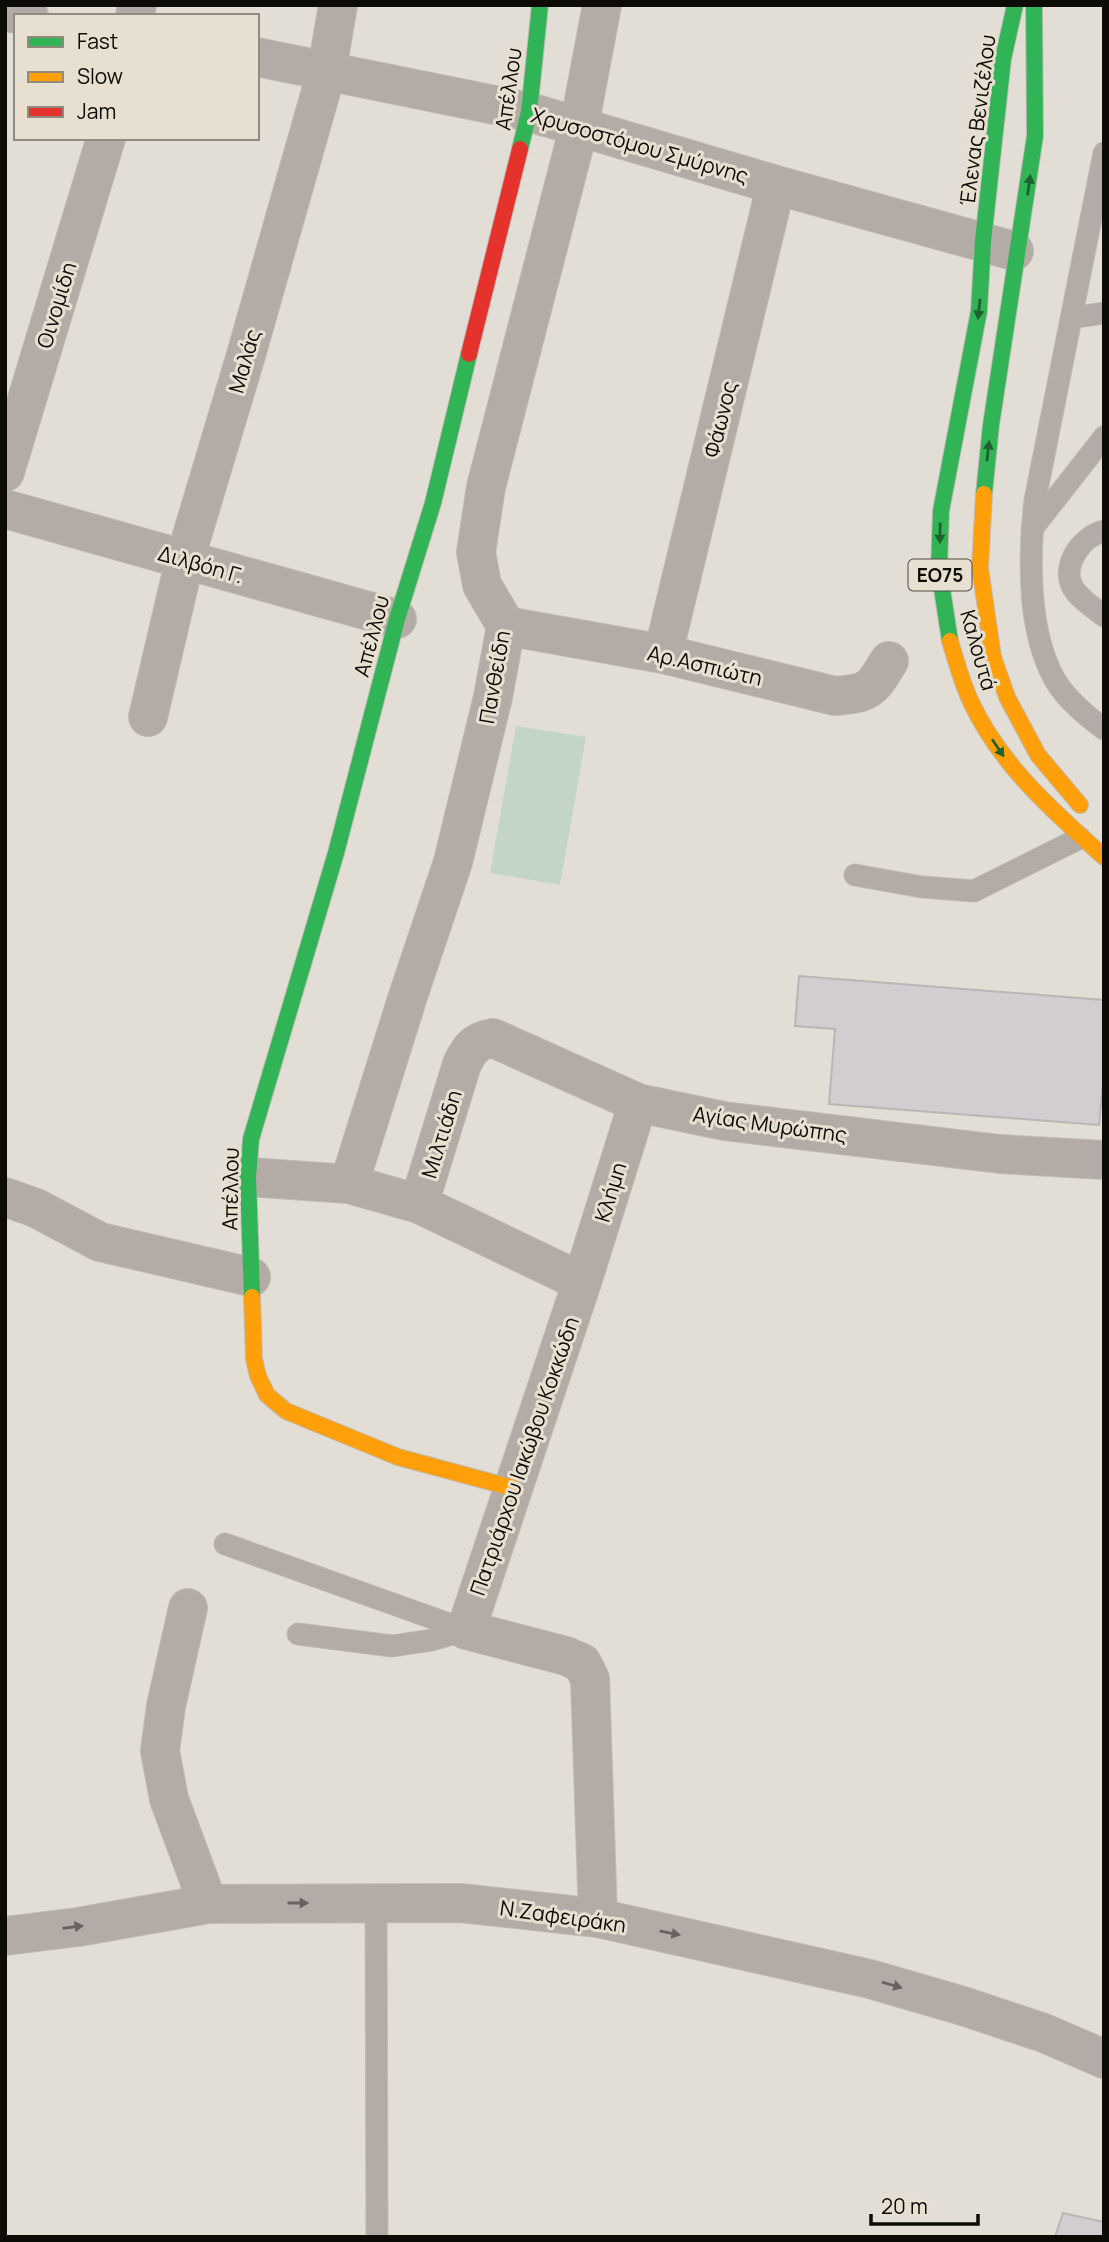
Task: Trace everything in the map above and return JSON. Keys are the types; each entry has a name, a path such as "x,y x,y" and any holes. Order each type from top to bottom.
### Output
{"main road":[{"name":"Απέλλου","path":"513,1488 398,1457 286,1411 270,1400 258,1382 254,1359 248,1177 251,1139 336,853 397,619 433,503 529,112 540,5"},
{"name":"Έλενας Βενιζέλου","path":"1000,246 1003,59 1015,5"},
{"name":"ΕΟ75","path":"1000,246 1035,136 1034,5"},
{"name":"Καλουτά","path":"1000,246 991,425 980,556 982,596 992,657 1007,697 1038,755 1093,816"},
{"name":"Καλουτά","path":"1000,246 979,311 940,512 939,569 950,642 971,702 999,751 1047,806 1104,857"}],"street":[{"name":"Μαλάς","path":"148,717 185,559 327,70 338,5"},
{"name":"Πανθείδη","path":"349,1184 453,862 493,697 506,626 482,585 476,552 486,487 579,127 602,5"},
{"name":"Χρυσοστόμου Σμύρνης","path":"259,57 529,112 776,185 1000,246"},
{"name":"Οινομίδη","path":"5,472 105,140"},
{"name":"Φάωνος","path":"663,654 776,185"},
{"name":"Διλβόη Γ.","path":"5,509 397,619"},
{"name":"Αρ.Ασπιώτη","path":"506,626 663,654 835,696 863,693 877,681 888,661"},
{"name":"Αγίας Μυρώπης","path":"462,1064 471,1046 481,1040 493,1038 638,1103 736,1122 1000,1154 1104,1160"},
{"name":"Μιλτιάδη","path":"419,1204 462,1064"},
{"name":"Κλήμη","path":"582,1282 638,1103"},
{"path":"248,1177 349,1184 419,1204 582,1282"},
{"path":"5,1198 36,1208 100,1242 251,1277"},
{"name":"Πατριάρχου Ιακώβου Κοκκώδη","path":"466,1630 582,1282"},
{"path":"188,1608 166,1706 160,1751 169,1799 208,1904"},
{"path":"466,1630 566,1656 582,1663 590,1679 598,1918"},
{"name":"Ν.Ζαφειράκη","path":"5,1937 208,1904 460,1903 598,1918 870,1979 1044,2033 1104,2059"}],"lane":[{"path":"1104,153 1035,500 1031,555 1037,626 1046,659 1056,682 1068,698 1083,714 1104,729"},
{"path":"1071,317 1104,313"},
{"path":"1032,529 1104,437"},
{"path":"1104,531 1090,536 1082,545 1070,566 1070,578 1073,589 1104,617"},
{"path":"855,875 922,887 974,891 1080,838"},
{"path":"225,1545 466,1630"},
{"path":"298,1634 392,1647 432,1640 466,1630"},
{"path":"376,1903 377,2237"}],"green space":[{"path":"516,726 586,737 560,885 490,873"}],"building":[{"path":"799,976 1104,1000 1104,1070 1099,1125 829,1104 835,1029 795,1026"},
{"path":"1063,2213 1104,2222 1104,2237 1055,2237"}],"traffic: fast":[{"path":"520,149 529,112 540,5"},
{"path":"950,641 939,569 941,511 979,311 983,241 1003,59 1015,5"},
{"path":"984,494 991,425 1035,136 1034,5"},
{"path":"252,1297 248,1177 251,1139 336,853 397,619 433,503 469,354"}],"traffic: slow":[{"path":"984,494 980,568 993,657 1007,697 1038,755 1080,805"},
{"path":"950,641 971,702 997,747 1030,786 1104,857"},
{"path":"252,1297 254,1359 258,1376 267,1395 286,1411 398,1457 513,1488"}],"traffic: jam":[{"path":"469,354 520,149"}]}
